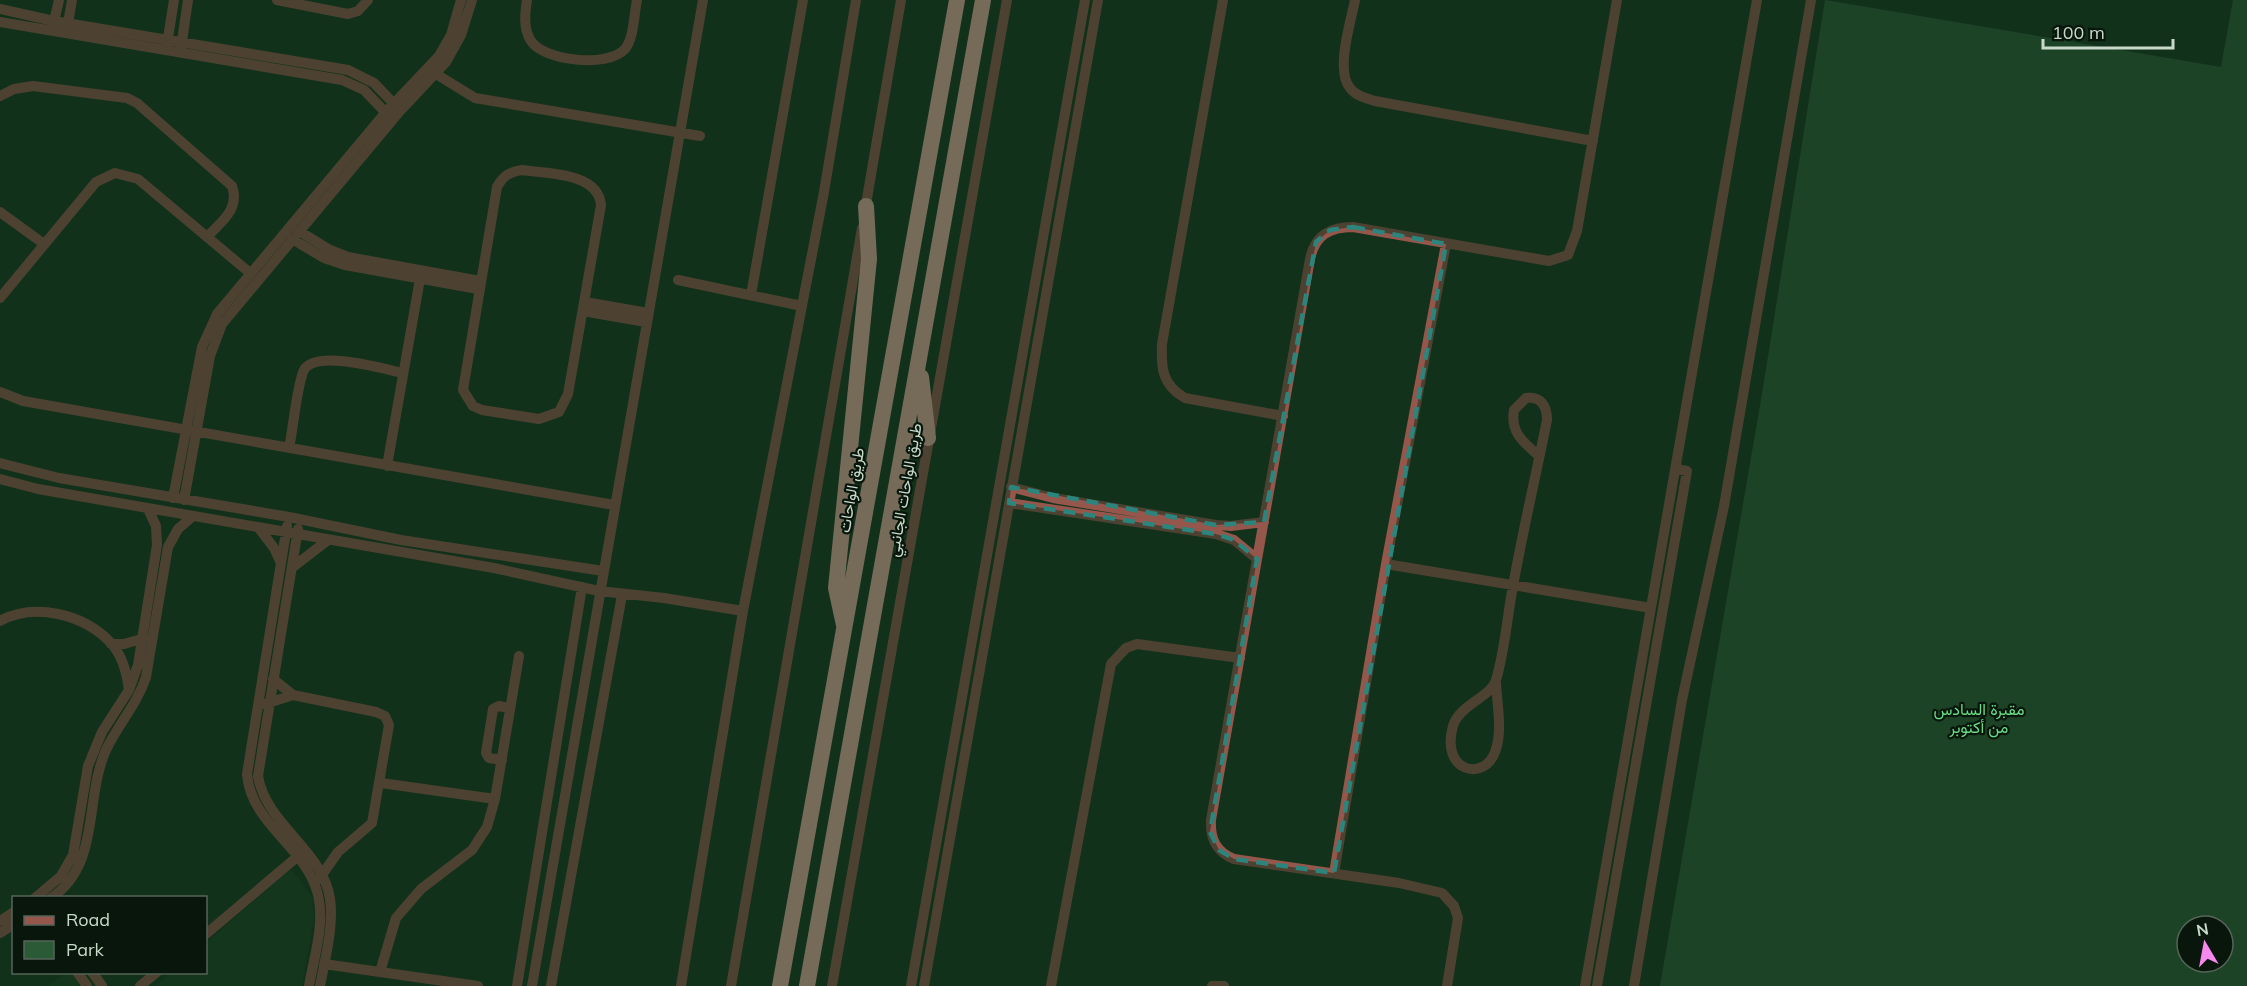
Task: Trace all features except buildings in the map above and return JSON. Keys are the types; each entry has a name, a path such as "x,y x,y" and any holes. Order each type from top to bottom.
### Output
{"highway":[{"name":"طريق الواحات","path":"780,986 957,0"},
{"path":"807,986 983,0"},
{"path":"845,628 838,608 836,588 869,259 866,206"},
{"path":"918,358 928,438"},
{"path":"786,952 793,958 801,960 813,956"}],"street":[{"path":"54,21 59,0"},
{"path":"68,23 72,0"},
{"path":"167,44 174,0"},
{"path":"181,46 188,0"},
{"path":"276,0 348,14 358,11 368,0"},
{"path":"178,499 206,336 224,304 439,56 451,34 461,0"},
{"path":"191,431 210,356 222,324 296,235 393,111 436,74 461,35 472,0"},
{"path":"527,0 527,32 537,47 553,55 599,61 613,58 628,45 637,0"},
{"path":"532,986 703,0"},
{"path":"751,295 803,0"},
{"path":"681,986 743,611 802,306 856,0"},
{"path":"731,986 901,0"},
{"name":"طريق الواحات الجانبي","path":"832,986 1007,0"},
{"path":"911,986 1085,0"},
{"path":"924,986 1098,0"},
{"path":"1223,0 1162,344 1162,373 1172,389 1185,398 1283,416"},
{"path":"1355,0 1343,72 1350,88 1357,94 1375,101 1593,141"},
{"path":"1447,986 1458,926 1456,911 1449,899 1434,890 1234,859 1219,850 1212,838 1211,820 1312,250 1321,234 1341,227 1353,227 1549,261 1564,258 1574,244 1617,0"},
{"path":"1586,986 1624,800 1682,470 1760,20 1757,0"},
{"path":"1634,986 1683,700 1724,506 1811,0"},
{"path":"1,11 167,44"},
{"path":"0,22 181,46 343,75 393,111"},
{"path":"436,74 475,98 700,136"},
{"path":"0,96 14,89 33,86 117,94 137,103 232,186 235,194 233,209 208,236"},
{"path":"522,170 581,180 596,189 601,205 584,307 568,394 559,412 539,419 482,410 473,406 463,390 479,285 495,197 502,178 512,172 522,170"},
{"path":"0,298 96,182 116,173 126,173 138,178 250,273"},
{"path":"0,212 44,244"},
{"path":"296,235 333,262 367,265 479,285"},
{"path":"1334,873 1386,564 1446,244"},
{"path":"367,265 420,279 479,285"},
{"path":"387,466 420,279"},
{"path":"678,280 802,306"},
{"path":"584,307 647,317"},
{"path":"289,448 304,370 308,365 322,359 403,372"},
{"path":"0,392 23,401 614,505"},
{"path":"1496,683 1455,719 1450,749 1453,759 1459,765 1476,768 1485,766 1495,752 1498,735 1496,683 1547,412 1542,402 1526,398 1514,410 1514,426 1521,441 1538,455"},
{"path":"0,463 59,478 295,518 401,540 603,571"},
{"path":"1597,986 1651,608 1682,470"},
{"path":"0,479 38,489 148,509 494,568 599,591 664,598 743,611"},
{"path":"1011,487 1053,498 1216,525 1231,526 1264,522"},
{"path":"1009,503 1216,534 1234,540 1257,559"},
{"path":"44,896 70,882 83,859 99,767 114,735 141,693 146,677 147,639 158,536 148,509"},
{"path":"44,896 61,876 74,855 88,766 102,732 129,690 147,639 168,547 178,529 193,516"},
{"path":"295,518 281,563 263,703 258,763 260,785 268,804 319,880 331,909 320,986"},
{"path":"258,527 274,548 281,563"},
{"path":"292,533 292,568 273,679 263,703 247,774 250,794 260,812 297,858 309,864 338,852"},
{"path":"292,568 310,551 328,540"},
{"path":"1386,564 1651,608"},
{"path":"517,986 582,587"},
{"path":"551,986 622,595"},
{"path":"0,621 25,612 59,615 91,628 111,644 123,666 129,690"},
{"path":"111,644 124,645 147,639"},
{"path":"1051,986 1111,664 1126,648 1146,643 1240,658"},
{"path":"380,972 396,918 421,889 472,850 487,826 495,799 519,656"},
{"path":"967,669 980,671"},
{"path":"273,679 293,695"},
{"path":"263,703 293,695 376,712 385,716 390,730 372,823 338,852 319,880 321,914 309,986"},
{"path":"502,760 489,758 486,753 493,710 499,706 510,708"},
{"path":"381,783 495,799"},
{"path":"934,852 947,855"},
{"path":"207,933 297,858"},
{"path":"324,964 380,972 420,982 478,986"},
{"path":"140,986 155,974"},
{"path":"1212,986 1224,986"}],"highlighted area":[{"path":"1353,227 1446,244 1334,873 1234,859 1219,850 1210,832 1257,559 1234,540 1216,534 1009,503 1011,487 1216,525 1264,522 1316,242 1330,230"}],"shaded area":[{"path":"291,869 312,896 314,918 302,986 155,986 170,974 207,974 207,942"},
{"path":"63,974 72,974 80,986 49,986"}],"green space":[{"name":"مقبرة السادس من أكتوبر","path":"1825,0 2221,67 2233,0 2247,0 2247,986 1660,986 1762,394"}]}
